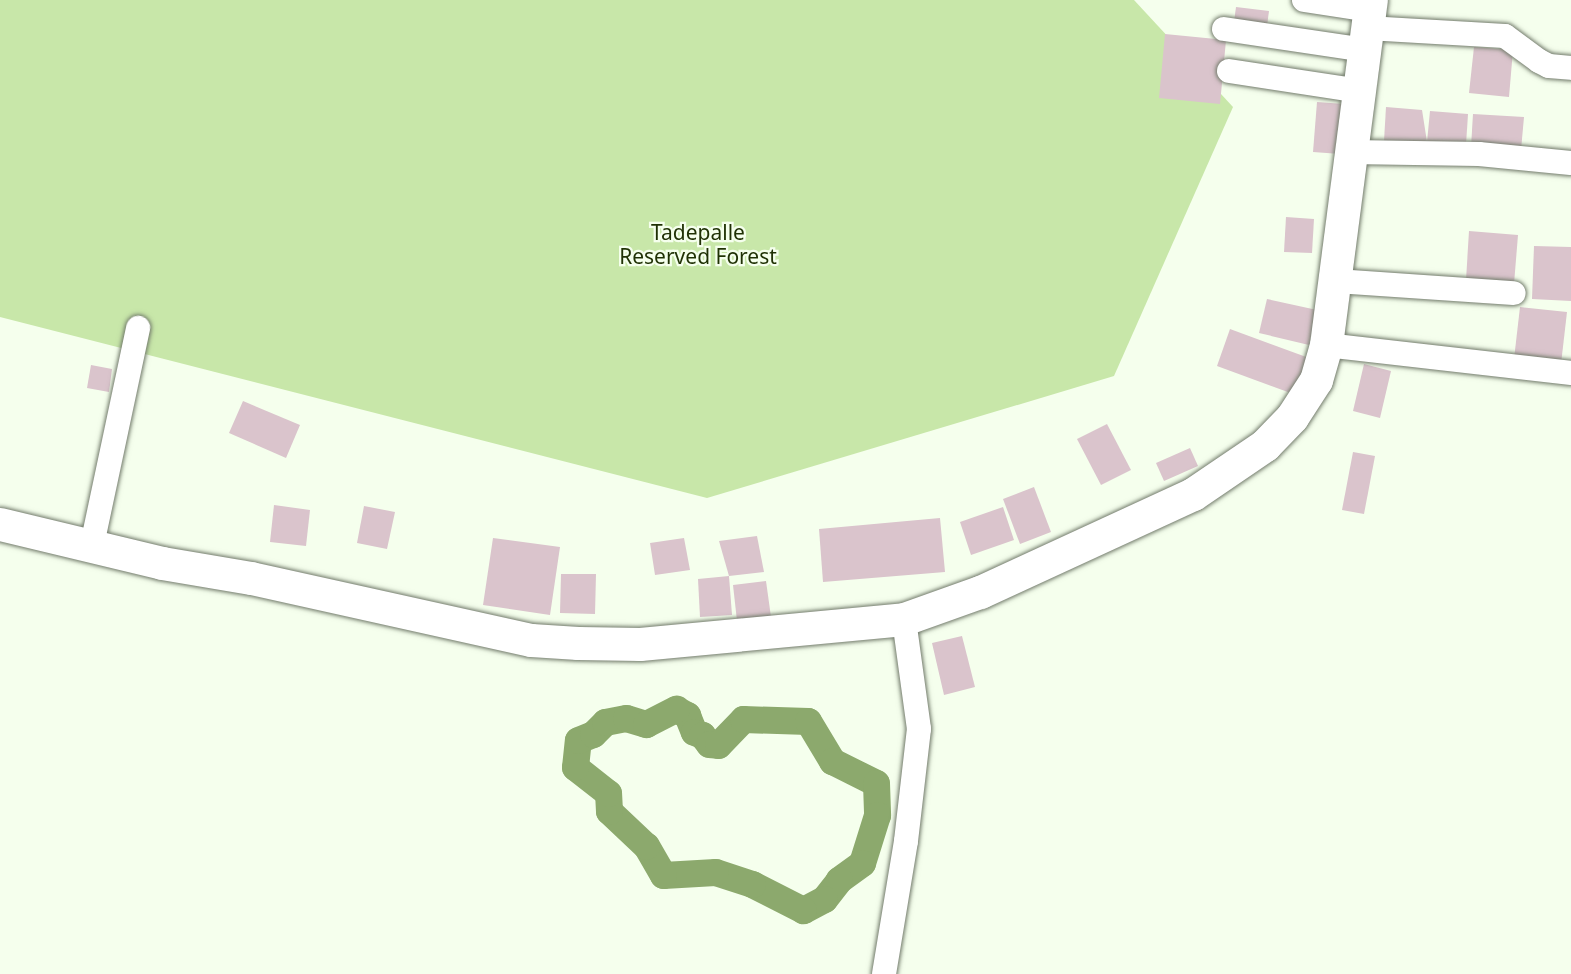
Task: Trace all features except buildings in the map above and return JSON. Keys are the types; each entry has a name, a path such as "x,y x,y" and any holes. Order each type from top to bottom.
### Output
{"street":[{"path":"1304,0 1368,22"},
{"path":"0,524 531,640 640,644 904,619 980,592 1193,494 1265,445 1292,417 1316,380 1326,345 1368,22"},
{"path":"1224,29 1368,22 1505,36 1539,62 1550,66 1571,68"},
{"path":"1229,71 1359,91"},
{"path":"1350,152 1479,154 1571,163"},
{"path":"1336,281 1514,293"},
{"path":"92,545 138,328"},
{"path":"1326,345 1571,374"},
{"path":"884,974 906,841 919,729 904,619"}],"green space":[{"name":"Tadepalle Reserved Forest","path":"0,0 1134,0 1233,107 1114,376 707,498 0,317"}],"waterway":[{"path":"676,709 687,715 694,732 702,735 709,744 718,745 743,719 808,721 832,761 876,783 877,815 862,863 839,880 824,899 803,910 752,884 715,872 663,875 646,846 609,811 608,793 575,767 578,740 593,734 605,722 626,718 646,724 676,709"}]}
